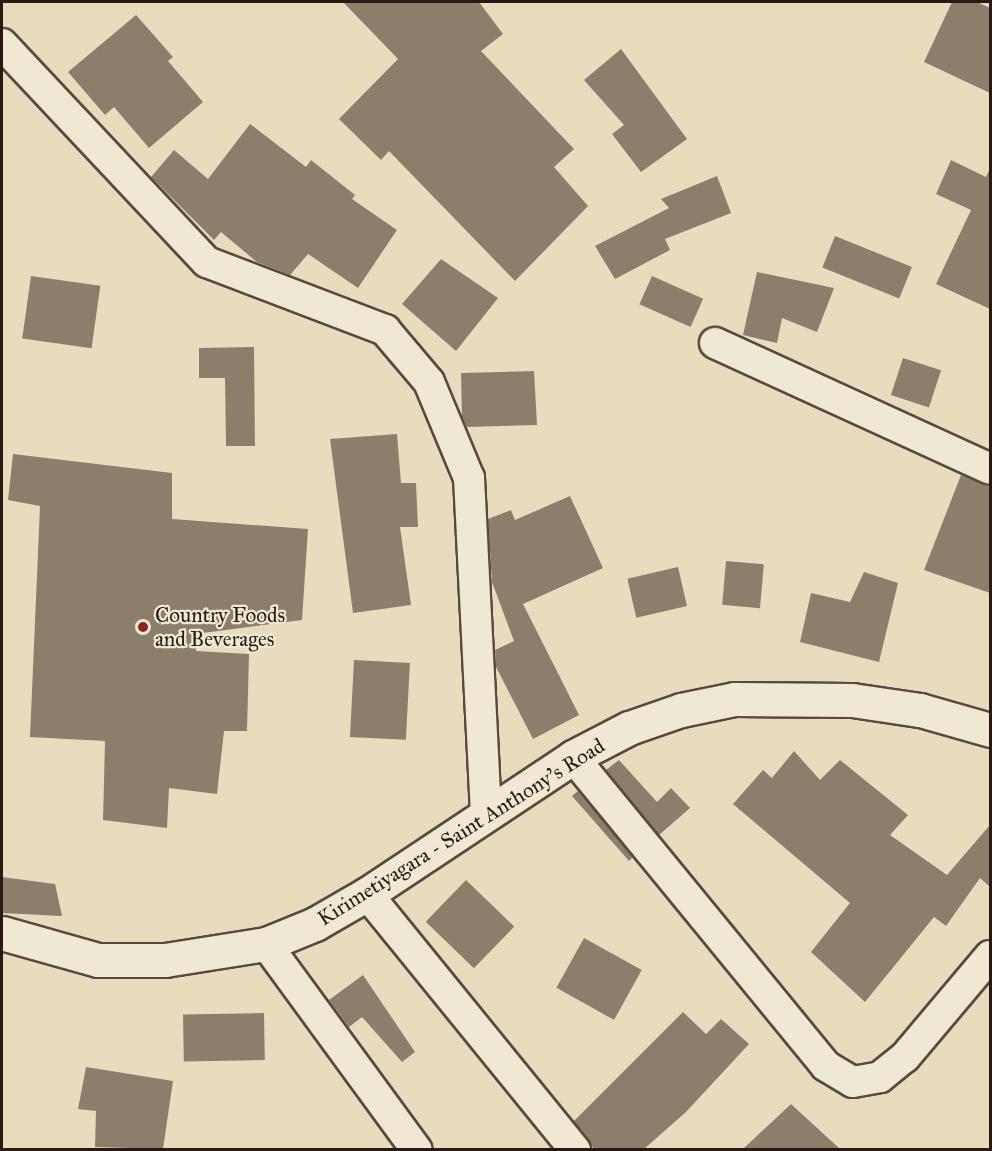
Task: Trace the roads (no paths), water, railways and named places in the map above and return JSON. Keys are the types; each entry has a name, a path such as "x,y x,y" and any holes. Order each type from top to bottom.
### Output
{"street":[{"path":"2,44 207,262 385,330 429,381 469,478 486,813"},
{"path":"715,343 990,469"},
{"name":"Kirimetiyagara - Saint Anthony's Road","path":"2,933 98,960 165,960 266,944 315,924 367,894 573,757 629,728 681,710 734,699 852,700 920,710 990,730"},
{"path":"573,757 826,1066 853,1082 880,1077 905,1057 990,956"},
{"path":"367,894 575,1149"},
{"path":"266,944 417,1149"}],"place":[{"name":"Country Foods and Beverages","path":"143,627"}]}
